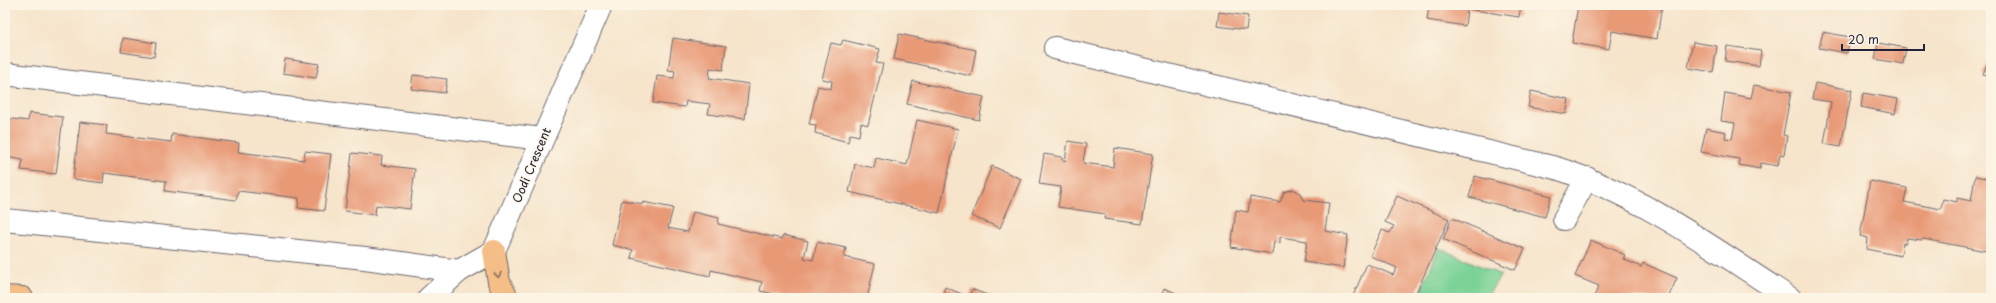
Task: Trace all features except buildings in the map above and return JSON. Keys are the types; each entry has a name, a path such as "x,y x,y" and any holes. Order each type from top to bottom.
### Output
{"main road":[{"path":"494,251 499,282 507,298"},
{"path":"5,297 22,298"}],"street":[{"name":"Oodi Crescent","path":"494,251 601,5"},
{"path":"1055,48 1556,168 1587,178 1636,202 1677,225 1790,298"},
{"path":"5,74 542,139"},
{"path":"1564,219 1587,178"},
{"path":"5,220 357,257 459,271"},
{"path":"429,298 459,271 494,251"}],"green space":[{"path":"1439,248 1501,275 1486,298 1418,298"}]}
